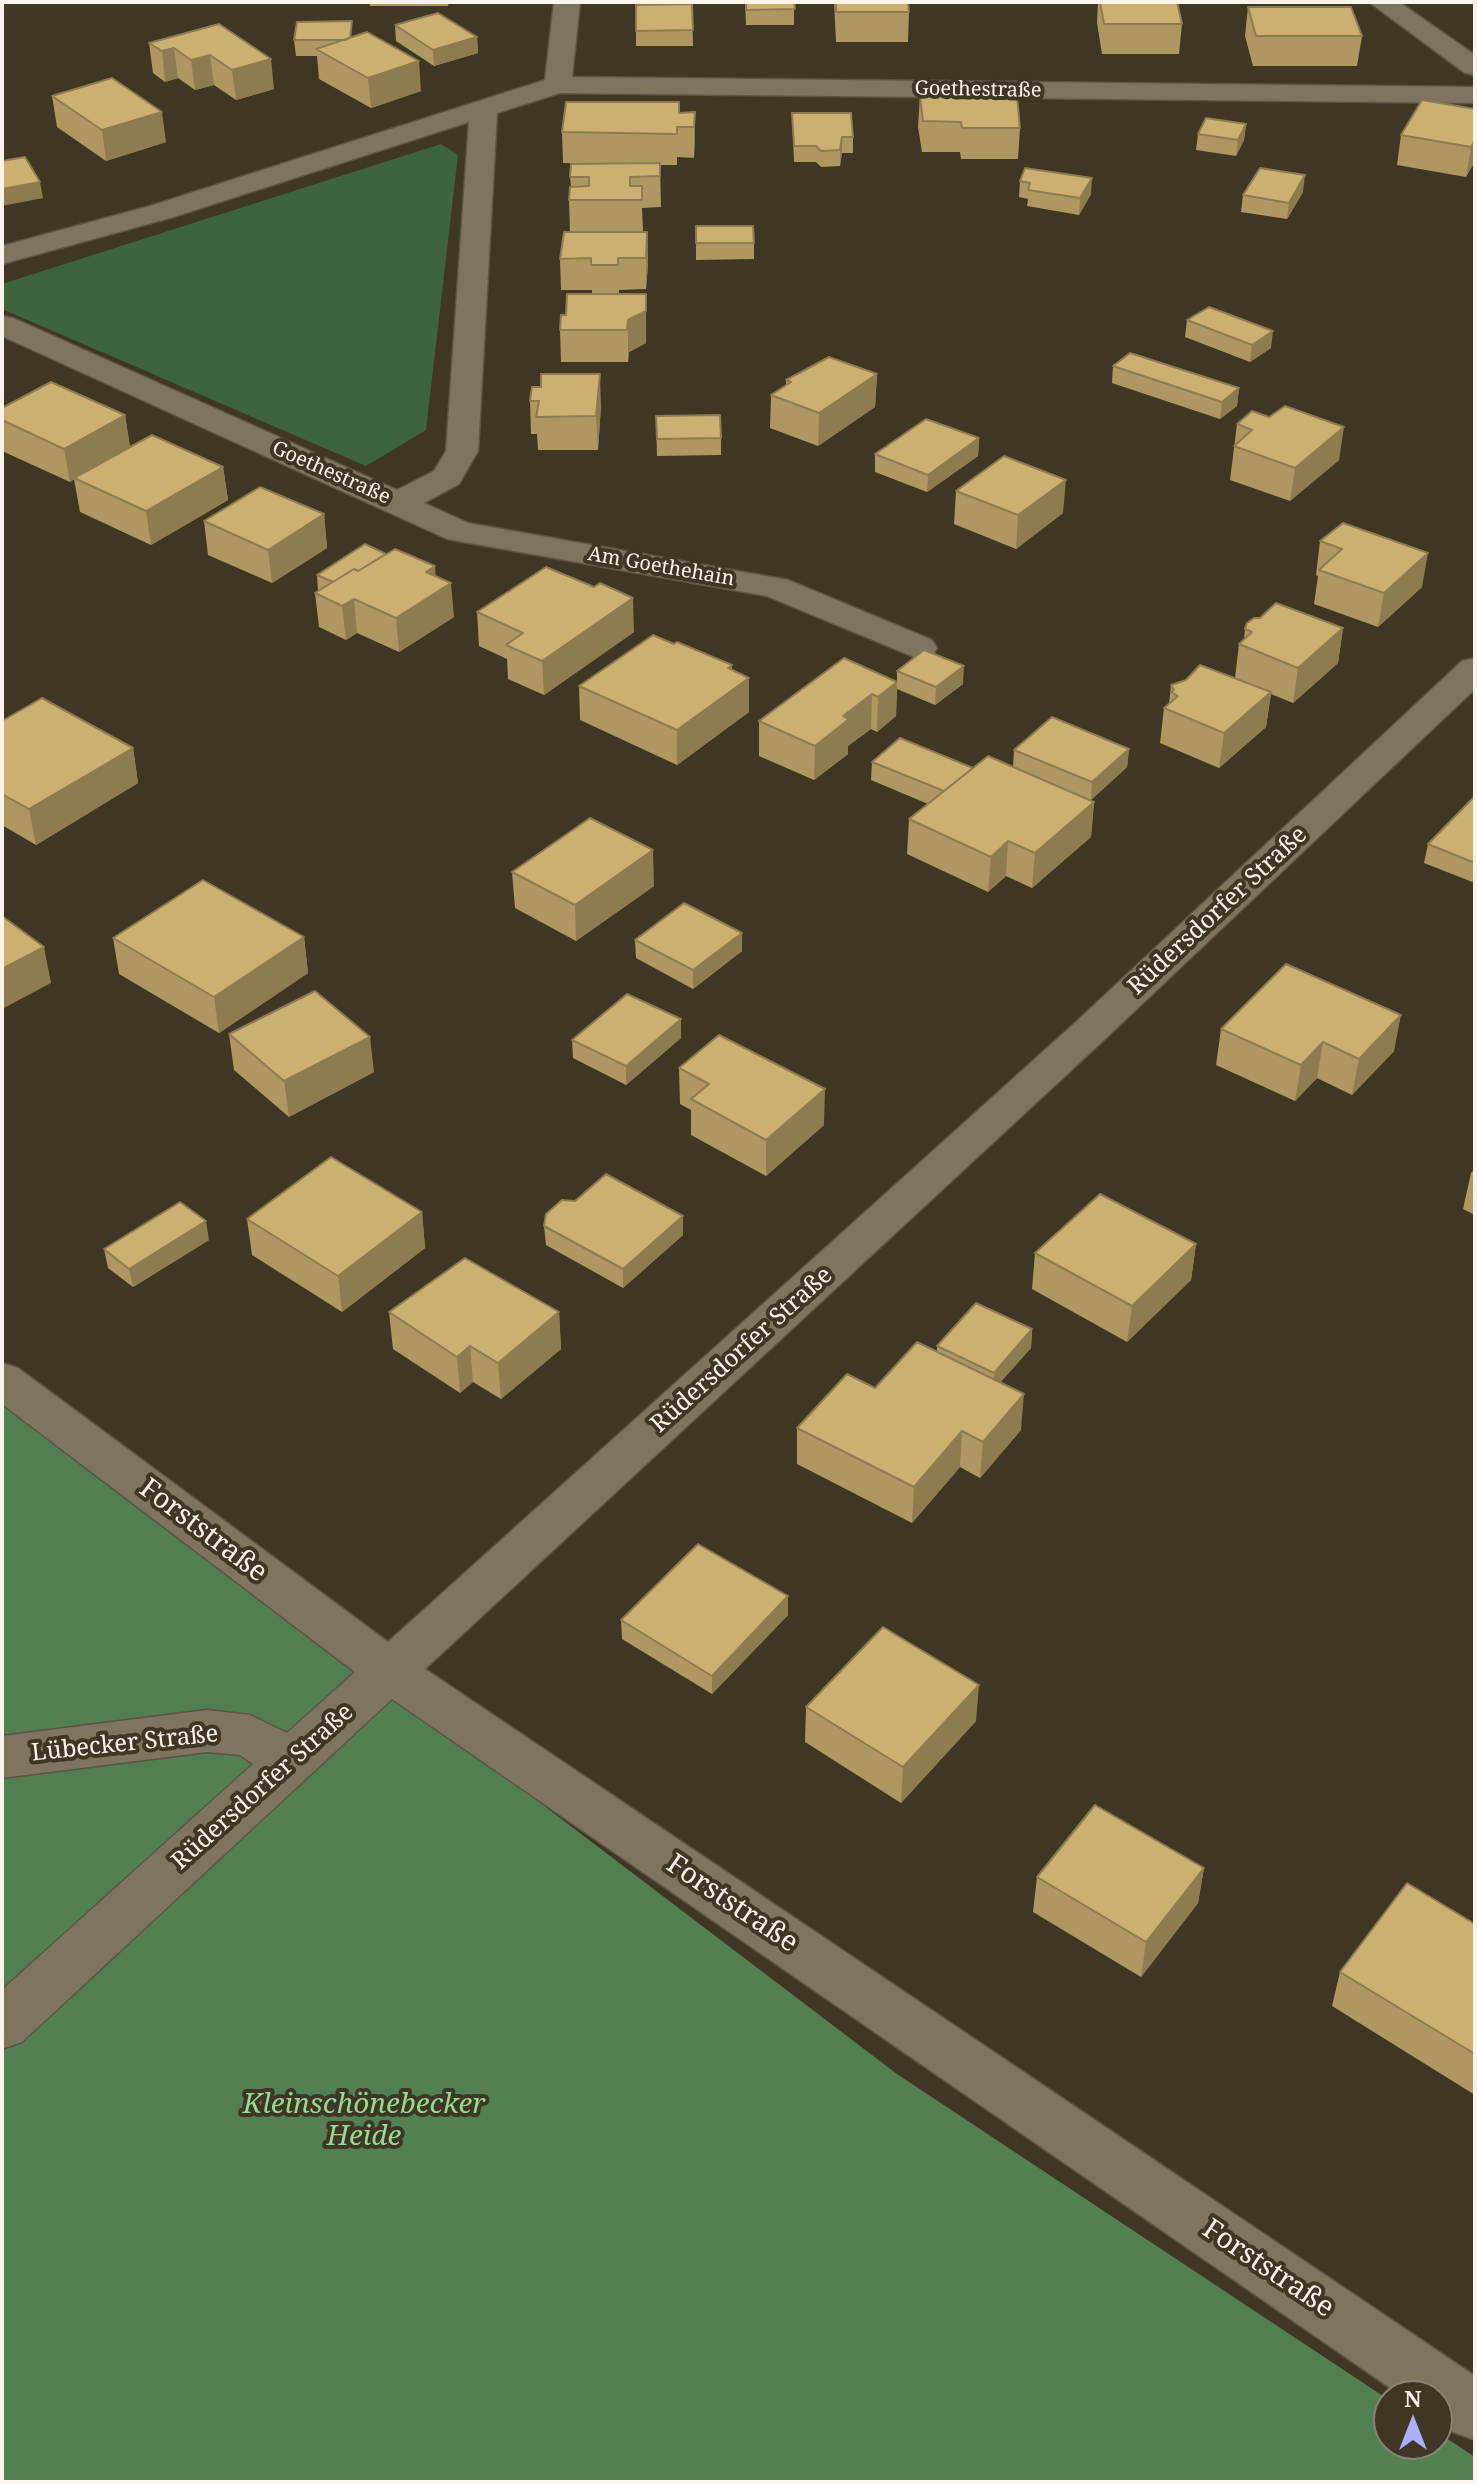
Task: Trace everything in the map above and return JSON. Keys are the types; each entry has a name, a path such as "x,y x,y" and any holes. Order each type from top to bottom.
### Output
{"street":[{"path":"558,85 567,2"},
{"path":"1382,2 1475,67"},
{"name":"Goethestraße","path":"2,255 160,212 558,85 1475,95"},
{"name":"Goethestraße","path":"2,325 398,503 447,477 462,451 484,107"},
{"name":"Am Goethehain","path":"398,503 459,532 776,587 919,648"},
{"name":"Rüdersdorfer Straße","path":"2,2025 1091,1030 1475,669"},
{"name":"Forststraße","path":"2,1380 391,1672 1475,2411"},
{"name":"Lübecker Straße","path":"2,1757 207,1731 250,1736 289,1760"}],"green space":[{"path":"441,144 458,155 426,430 366,466 2,309 2,284"},
{"name":"Kleinschönebecker Heide","path":"2,1394 897,2074 1373,2389 1373,2460 1453,2460 1453,2443 1475,2457 1475,2482 2,2482"}],"building":[{"path":"746,2 794,2 795,9 746,10"},
{"path":"836,2 908,2 909,12 836,12"},
{"path":"1100,2 1177,2 1182,24 1104,24"},
{"path":"692,4 693,30 636,31 636,5"},
{"path":"1248,7 1351,7 1362,36 1256,36"},
{"path":"438,13 477,37 433,50 395,25"},
{"path":"352,21 350,38 345,40 294,40 297,22"},
{"path":"219,24 271,59 232,70 210,55 191,60 174,48 162,51 149,43"},
{"path":"367,32 419,61 368,78 316,49"},
{"path":"112,78 162,112 102,130 52,96"},
{"path":"920,96 1017,96 1020,128 962,128 961,122 923,121"},
{"path":"1422,100 1475,109 1475,140 1471,147 1401,135"},
{"path":"566,102 679,102 679,113 695,112 694,127 677,127 677,134 562,132"},
{"path":"792,113 851,113 853,137 842,137 840,150 821,151 816,146 794,146"},
{"path":"1206,118 1246,124 1238,140 1198,134"},
{"path":"25,157 40,182 2,189 2,161"},
{"path":"660,163 660,176 630,177 630,186 642,186 642,200 569,200 570,187 589,186 589,177 570,177 571,164"},
{"path":"1025,168 1092,178 1080,198 1028,190 1030,183 1020,181"},
{"path":"1260,168 1305,175 1289,203 1243,195"},
{"path":"696,226 753,226 754,243 696,243"},
{"path":"564,232 647,232 646,258 618,258 618,265 591,265 591,258 560,259"},
{"path":"567,294 646,294 646,311 628,320 627,330 560,330 561,315 566,315"},
{"path":"1209,307 1273,331 1252,345 1187,320"},
{"path":"1130,353 1239,388 1222,402 1113,366"},
{"path":"829,357 877,374 819,413 771,395 791,382 786,380"},
{"path":"541,374 600,374 596,416 536,417 539,401 530,401 532,387 541,387"},
{"path":"51,382 125,415 64,449 2,420 2,408"},
{"path":"1285,406 1344,427 1295,468 1234,446 1252,430 1237,424 1252,411 1269,417"},
{"path":"720,415 721,438 657,439 656,416"},
{"path":"926,419 979,438 928,475 875,454"},
{"path":"152,435 223,467 146,511 74,478"},
{"path":"1004,456 1066,480 1018,515 956,491"},
{"path":"260,487 324,514 268,550 204,521"},
{"path":"1343,523 1428,553 1384,593 1319,570 1342,549 1320,541"},
{"path":"365,544 386,554 333,582 317,575"},
{"path":"395,549 435,566 426,572 451,583 396,618 354,599 342,606 315,593 354,569 358,571"},
{"path":"546,567 594,587 600,583 633,598 542,661 506,645 523,633 477,612"},
{"path":"1276,603 1343,628 1298,668 1239,644 1252,632 1245,629 1247,623 1260,618"},
{"path":"653,635 732,665 728,668 749,678 677,730 579,686"},
{"path":"924,650 964,666 936,687 897,671"},
{"path":"844,658 897,682 878,697 872,694 843,716 849,719 815,746 759,721"},
{"path":"1200,665 1271,692 1224,733 1164,708 1178,696 1171,692 1174,690 1171,685 1186,680"},
{"path":"42,698 133,748 29,809 2,794 2,721"},
{"path":"1052,717 1129,749 1092,782 1014,750"},
{"path":"900,738 973,768 944,791 872,762"},
{"path":"988,756 1094,802 1035,853 1008,841 991,857 909,819"},
{"path":"1475,799 1475,863 1428,844"},
{"path":"590,818 653,850 575,905 512,872"},
{"path":"203,880 304,937 214,997 113,938"},
{"path":"684,903 742,933 693,970 635,940"},
{"path":"2,916 44,947 2,969"},
{"path":"1286,964 1401,1015 1359,1059 1323,1042 1301,1065 1221,1029"},
{"path":"315,991 370,1037 284,1081 229,1034"},
{"path":"627,994 681,1019 626,1066 572,1040"},
{"path":"719,1035 825,1089 766,1140 691,1099 709,1084 679,1068"},
{"path":"331,1157 422,1212 338,1276 247,1219"},
{"path":"606,1174 683,1216 623,1269 544,1226 546,1214 562,1200 575,1201"},
{"path":"1100,1194 1196,1244 1132,1306 1035,1253"},
{"path":"180,1202 206,1221 129,1269 104,1249"},
{"path":"465,1258 559,1312 498,1363 470,1346 457,1357 389,1312"},
{"path":"976,1303 1032,1329 994,1373 937,1346"},
{"path":"917,1342 1024,1394 983,1442 962,1431 914,1487 797,1428 847,1374 875,1388"},
{"path":"698,1544 788,1596 712,1676 621,1620"},
{"path":"883,1627 979,1685 903,1767 806,1707"},
{"path":"1095,1805 1204,1868 1146,1942 1037,1877"},
{"path":"1407,1883 1475,1924 1475,2054 1340,1972"}]}
